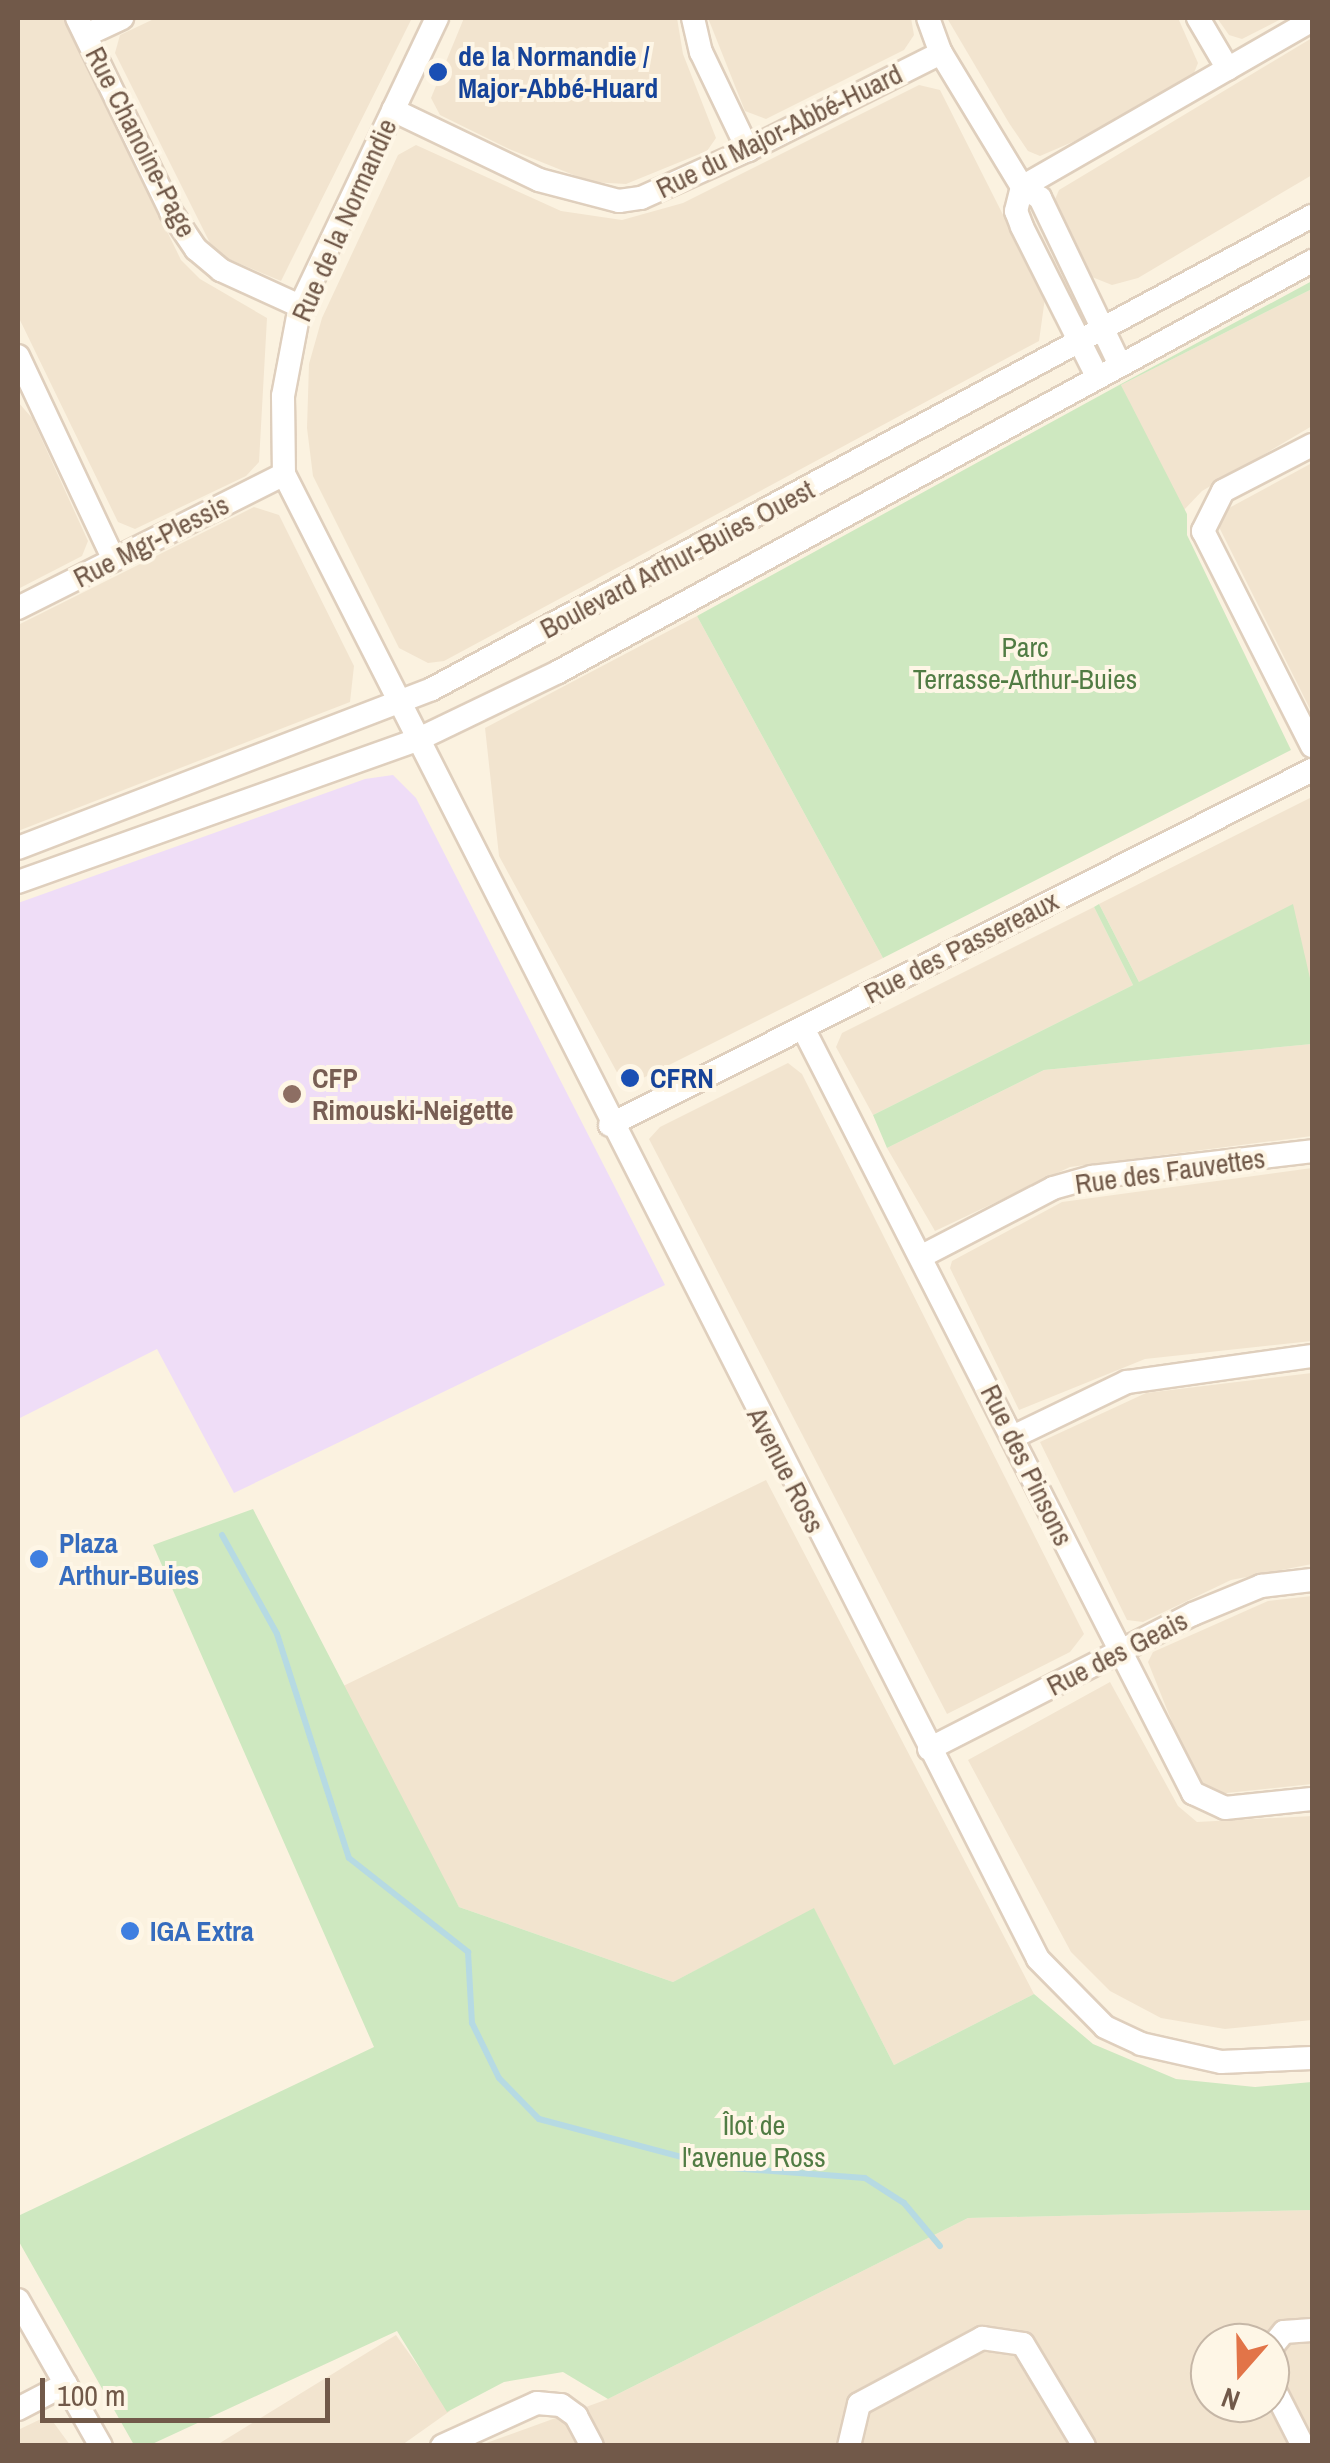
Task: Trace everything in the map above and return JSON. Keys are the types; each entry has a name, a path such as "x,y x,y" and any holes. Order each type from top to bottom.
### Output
{"street":[{"name":"Rue Chanoine-Page","path":"122,18 81,26 196,249 238,280 300,306"},
{"name":"Rue de la Normandie","path":"400,702 284,474 283,396 300,306 437,18"},
{"path":"694,18 700,52 748,150"},
{"path":"928,18 942,53 1022,187 1040,198 1120,365"},
{"path":"1198,18 1228,69"},
{"path":"1096,376 1016,212 1022,187 1312,20"},
{"name":"Rue du Major-Abbé-Huard","path":"394,110 538,180 596,199 641,198 748,150 942,53"},
{"name":"Boulevard Arthur-Buies Ouest","path":"18,848 400,702 1312,216"},
{"name":"Boulevard Arthur-Buies Ouest","path":"18,882 419,739 558,672 1312,261"},
{"path":"21,371 114,560"},
{"path":"1312,445 1223,491 1203,531 1312,746"},
{"name":"Rue Mgr-Plessis","path":"18,608 284,474"},
{"name":"Avenue Ross","path":"400,702 610,1126 1038,1959 1105,2027 1141,2044 1221,2062 1312,2058"},
{"name":"Rue des Passereaux","path":"610,1126 1312,770"},
{"name":"Rue des Pinsons","path":"803,1028 924,1255 1118,1652 1193,1792 1208,1806 1312,1799"},
{"name":"Rue des Fauvettes","path":"924,1255 1053,1188 1092,1177 1312,1151"},
{"path":"1013,1436 1127,1382 1312,1356"},
{"name":"Rue des Geais","path":"929,1749 1118,1652 1261,1586 1312,1580"},
{"path":"18,2300 101,2446"},
{"path":"849,2446 859,2404 982,2338 1023,2344 1084,2446"},
{"path":"18,2408 66,2384"},
{"path":"442,2446 537,2403 561,2405 576,2416 592,2446"},
{"path":"1290,2420 1303,2446"}],"shaded area":[{"path":"18,18 63,18 181,260 200,279 267,318 259,462 246,476 135,529 118,522 18,316"},
{"path":"156,18 412,18 281,281 224,257 210,243 115,53 120,35"},
{"path":"464,18 677,18 683,54 716,138 707,151 626,184 591,182 509,149 440,115 431,98"},
{"path":"708,18 911,18 914,35 904,50 766,119 745,111"},
{"path":"947,18 1178,18 1198,63 1194,73 1098,131 1040,156 1028,151 1009,123"},
{"path":"1217,18 1283,18 1242,39 1229,35"},
{"path":"1312,38 1312,175 1138,278 1112,285 1087,275 1053,204 1059,190"},
{"path":"919,85 940,90 1045,298 1039,341 444,661 428,663 399,648 313,476 307,428 309,364 322,318 398,155 416,145 561,211 622,220 683,203"},
{"path":"1312,289 1312,426 1202,491 1183,511 1121,385"},
{"path":"18,402 32,418 88,541 82,556 18,589"},
{"path":"1312,463 1312,713 1217,523 1229,508"},
{"path":"254,507 279,515 354,666 350,702 18,831 18,625"},
{"path":"697,616 883,958 625,1087 499,856 485,728"},
{"name":"CFP Rimouski-Neigette","path":"393,775 416,798 665,1285 234,1493 157,1349 18,1419 18,903 365,779"},
{"path":"1312,797 1312,987 1139,982 1099,904"},
{"path":"1094,907 1133,985 873,1115 836,1047 842,1033"},
{"path":"1312,1044 1312,1136 1070,1167 935,1231 887,1148 1044,1070"},
{"path":"788,1063 802,1074 1084,1634 1070,1652 947,1714 649,1139 660,1127"},
{"path":"1312,1168 1312,1341 1145,1359 1019,1410 950,1268 952,1261 1062,1202"},
{"path":"1312,1373 1312,1564 1231,1580 1143,1622 1127,1620 1040,1442 1146,1393"},
{"path":"766,1480 1034,1994 894,2065 814,1909 673,1982 459,1907 335,1690"},
{"path":"1312,1596 1312,1784 1217,1794 1196,1782 1148,1662 1153,1652 1268,1601"},
{"path":"1110,1682 1178,1806 1197,1822 1312,1816 1312,2020 1225,2029 1161,2018 1110,1991 1071,1952 968,1760"},
{"path":"1312,2210 1312,2445 478,2446 608,2399 968,2218"},
{"path":"396,2335 450,2411 402,2445 215,2446"},
{"path":"41,2419 51,2419 70,2445 18,2445 18,2430"}],"green space":[{"name":"Parc Terrasse-Arthur-Buies","path":"1312,281 1312,289 1121,385 1187,514 1187,535 1291,750 883,958 697,616 1121,384"},
{"path":"1099,904 1139,982 1293,904 1312,987 1312,1044 1044,1070 887,1148 873,1115 1133,985 1094,907"},
{"name":"Îlot de l'avenue Ross","path":"253,1509 459,1907 673,1982 814,1908 894,2065 1034,1994 1093,2044 1176,2079 1255,2087 1312,2082 1312,2210 968,2218 608,2399 563,2372 504,2382 447,2412 397,2331 150,2445 134,2445 18,2240 18,2216 374,2047 153,1545"}],"waterway":[{"path":"222,1535 277,1634 349,1858 468,1952 472,2023 499,2078 539,2119 719,2167 865,2178 904,2203 940,2246"}],"place":[{"name":"de la Normandie / Major-Abbé-Huard","path":"438,72"},
{"name":"CFRN","path":"630,1078"},
{"name":"CFP Rimouski-Neigette","path":"292,1094"},
{"name":"Plaza Arthur-Buies","path":"39,1559"},
{"name":"IGA Extra","path":"130,1931"}]}
